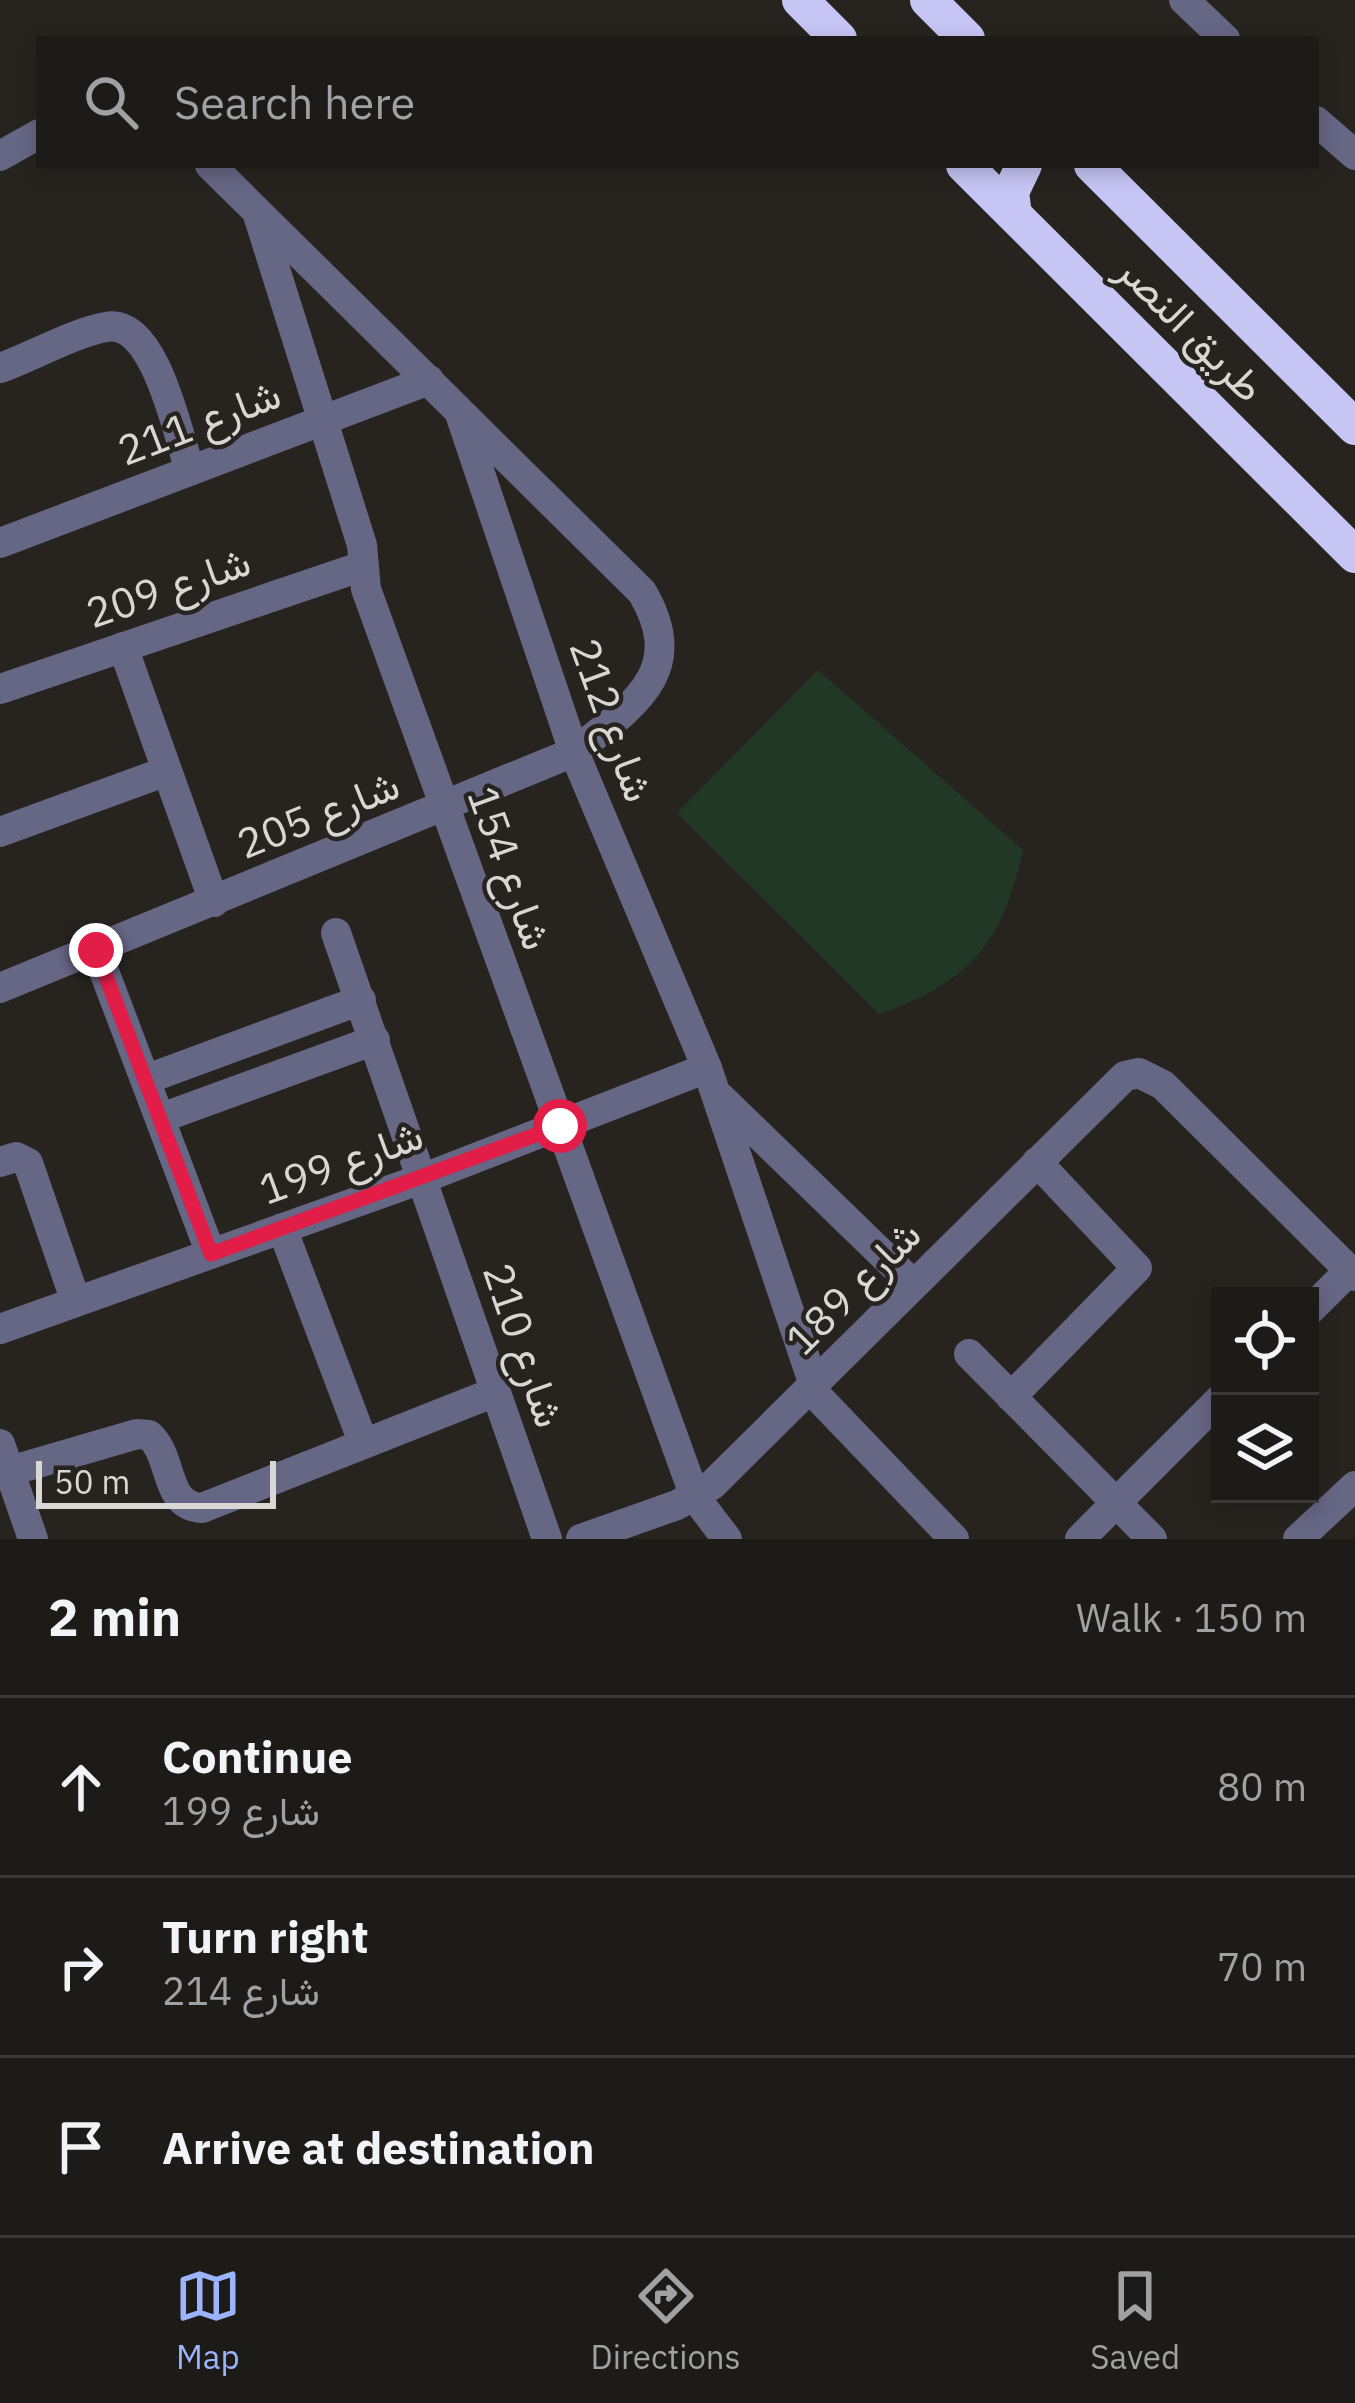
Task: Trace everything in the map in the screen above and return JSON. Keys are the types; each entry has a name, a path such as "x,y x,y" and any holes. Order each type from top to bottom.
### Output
{"highway":[{"path":"800,0 836,36"},
{"path":"928,0 964,36"},
{"name":"طريق النصر","path":"967,168 1355,555"},
{"path":"1014,215 1011,192 1023,168"},
{"name":"طريق النصر","path":"1095,168 1355,427"}],"street":[{"path":"1184,0 1222,36"},
{"path":"1319,124 1355,155"},
{"path":"0,156 36,136"},
{"name":"شارع 212","path":"213,168 459,411 574,752 711,1080 814,1385 831,1416 954,1539"},
{"name":"شارع 154","path":"256,211 362,545 366,590 443,809 695,1497 728,1539"},
{"path":"0,368 108,326 131,331 148,347 190,471"},
{"name":"شارع 211","path":"0,543 429,380"},
{"name":"شارع 205","path":"0,988 574,752 650,683 663,653 659,620 642,592 459,411"},
{"name":"شارع 209","path":"0,689 363,566"},
{"path":"123,647 214,902"},
{"path":"0,832 167,771"},
{"name":"شارع 210","path":"336,933 548,1539"},
{"path":"96,950 211,1254"},
{"path":"147,1079 361,1000"},
{"path":"161,1118 375,1040"},
{"name":"شارع 189","path":"581,1539 695,1497 1126,1076 1139,1073 1162,1085 1352,1273"},
{"path":"711,1080 914,1285"},
{"name":"شارع 199","path":"0,1329 560,1126 711,1080"},
{"path":"0,1162 16,1156 28,1162 76,1302"},
{"path":"1011,1396 1137,1268 1037,1162"},
{"path":"282,1228 363,1442"},
{"path":"1319,1302 1352,1273"},
{"path":"969,1354 1152,1539"},
{"path":"33,1539 5,1458 137,1433 148,1435 163,1452 175,1494 183,1503 202,1508 495,1392"},
{"path":"1080,1539 1211,1409"},
{"path":"1298,1539 1355,1486"}],"green space":[{"path":"818,670 1023,850 1004,911 977,955 937,988 879,1014 677,813"}],"route":[{"path":"96,950 211,1254 560,1126"}]}
